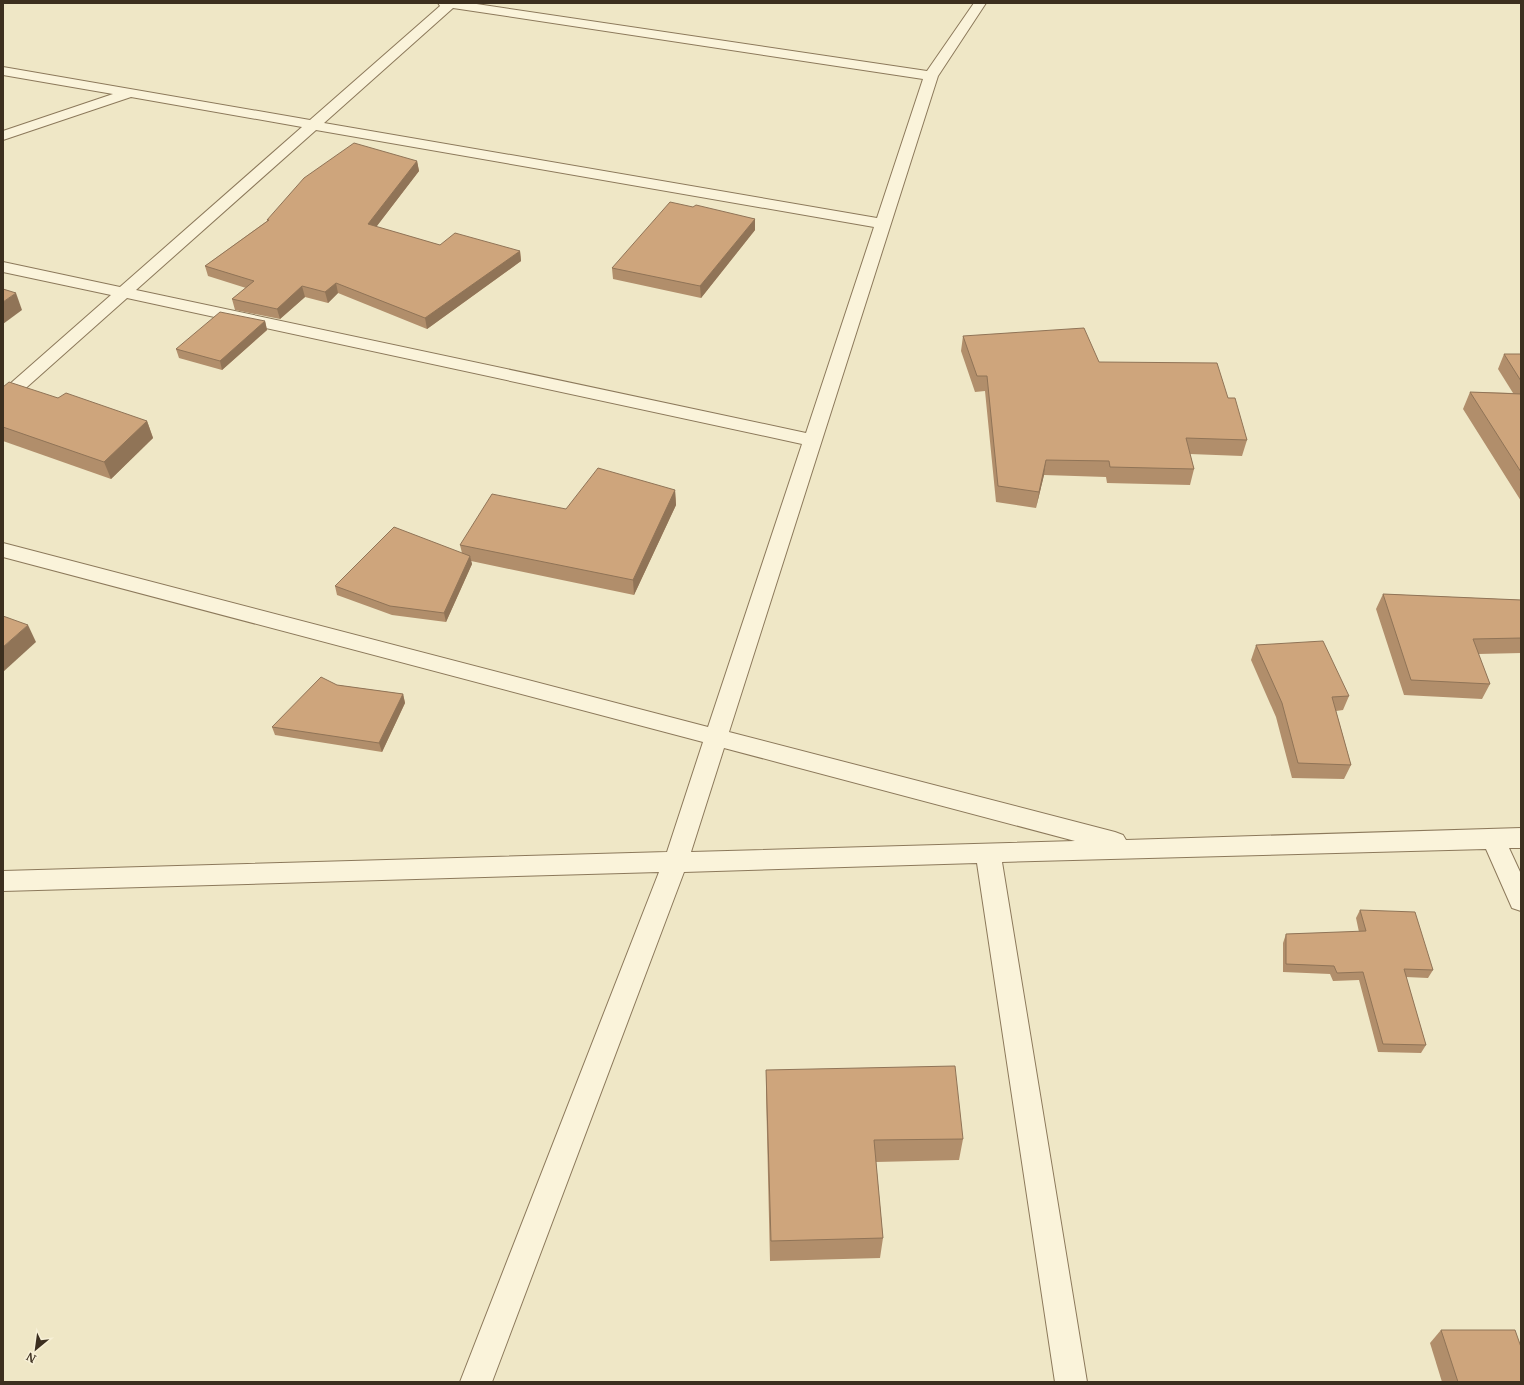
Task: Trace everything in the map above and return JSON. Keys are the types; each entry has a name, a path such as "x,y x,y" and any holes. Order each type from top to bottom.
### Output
{"street":[{"path":"3,398 313,125 448,3 931,76"},
{"path":"476,1382 676,861 931,76 980,3"},
{"path":"3,71 882,224"},
{"path":"3,136 129,93"},
{"path":"3,267 812,440"},
{"path":"3,550 1140,848"},
{"path":"1494,838 1521,901"},
{"path":"3,881 1521,838"},
{"path":"988,853 1071,1382"}],"building":[{"path":"354,143 417,161 368,224 440,245 455,233 520,251 425,318 336,283 325,292 302,286 277,309 232,299 254,281 205,266 269,220 267,220 304,178"},
{"path":"670,202 693,207 696,205 755,219 700,286 612,268"},
{"path":"3,289 16,293 3,302"},
{"path":"220,312 265,321 220,361 176,349"},
{"path":"1084,328 1099,362 1217,363 1228,398 1235,398 1247,440 1186,438 1194,469 1110,467 1109,461 1046,460 1039,492 998,486 987,376 977,376 963,336"},
{"path":"1504,354 1521,354 1521,381"},
{"path":"9,382 58,398 66,393 147,421 104,462 3,427 3,387"},
{"path":"1470,392 1521,394 1521,472"},
{"path":"598,468 675,490 633,580 460,545 492,494 566,509"},
{"path":"394,527 470,556 444,613 390,606 335,586"},
{"path":"1383,594 1521,600 1521,638 1473,639 1490,684 1411,680"},
{"path":"3,616 28,625 3,647"},
{"path":"1323,641 1349,696 1332,697 1351,765 1298,763 1282,703 1256,645"},
{"path":"321,677 337,685 403,694 379,743 272,727"},
{"path":"1360,910 1415,912 1433,970 1404,969 1426,1045 1383,1044 1363,972 1337,973 1334,966 1286,964 1286,934 1366,931"},
{"path":"955,1066 963,1139 874,1140 883,1238 771,1241 766,1070"},
{"path":"1441,1330 1515,1330 1521,1347 1521,1382 1458,1382"}]}
